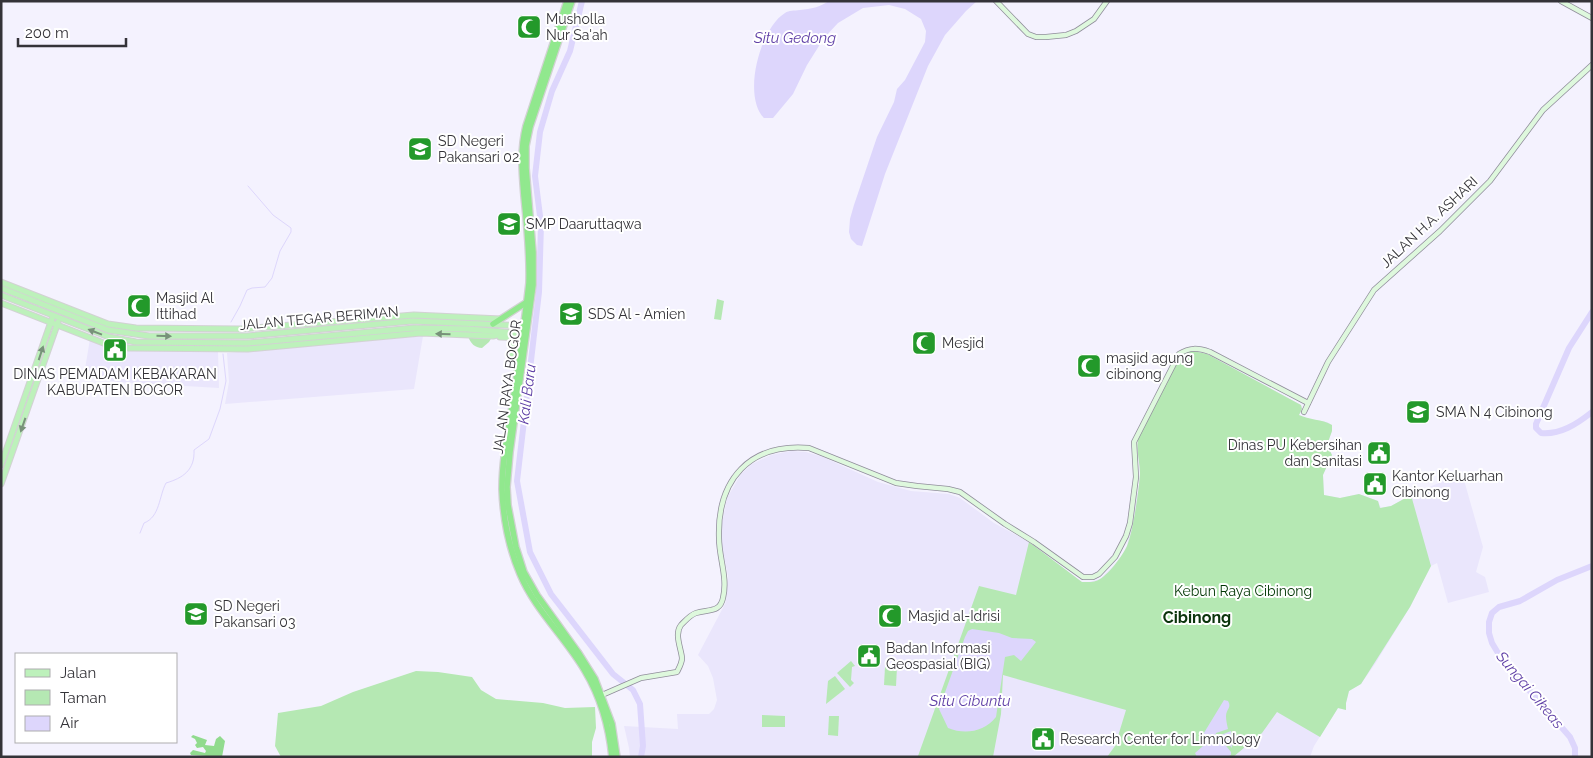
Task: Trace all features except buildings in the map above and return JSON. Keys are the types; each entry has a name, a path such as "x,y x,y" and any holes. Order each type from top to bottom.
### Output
{"highway":[{"name":"JALAN RAYA BOGOR","path":"567,1 526,146 534,270 519,374 505,452 502,488 506,523 517,557 537,595 589,668 602,695 612,724 617,757"},
{"name":"JALAN RAYA BOGOR","path":"525,326 529,270 522,146 526,126 572,1"},
{"path":"493,324 526,302"},
{"name":"JALAN RAYA BOGOR","path":"519,374 518,365 524,335"},
{"name":"JALAN RAYA BOGOR","path":"517,557 520,573 532,598 575,656 590,681 607,725 612,757"}],"main road":[{"name":"JALAN TEGAR BERIMAN","path":"1,282 108,324 136,328 241,329 395,316 467,319 493,324 525,326"},
{"name":"JALAN TEGAR BERIMAN","path":"1,288 54,313"},
{"name":"JALAN TEGAR BERIMAN","path":"1,295 108,330 148,336 247,336 412,321 501,319"},
{"path":"18,302 23,311"},
{"name":"JALAN TEGAR BERIMAN","path":"1,303 106,344 129,348 248,349 421,333 493,336 508,332"},
{"path":"10,462 2,462 54,313"},
{"name":"JALAN TEGAR BERIMAN","path":"61,315 97,333 120,340 148,343 248,343 414,328 508,332 524,335"},
{"path":"1,484 61,315"},
{"path":"493,336 513,338 524,335"},
{"path":"247,336 248,343"},
{"path":"513,338 511,358 512,362 518,365"}],"street":[{"path":"996,1 1028,34 1046,37 1066,35 1076,31 1094,19 1107,1"},
{"path":"1561,1 1592,18"},
{"name":"JALAN H.A. ASHARI","path":"1304,412 1333,353 1374,290 1440,231 1490,181 1543,110 1592,65"},
{"path":"602,695 635,680 677,672 682,659 678,631 680,626 695,613 713,610 721,605 724,596 724,574 719,524 724,496 737,472 752,459 764,453 800,447 809,448 896,483 960,492 1087,578 1099,574 1115,557 1126,536 1130,524 1136,477 1133,444 1179,354 1184,350 1195,348 1210,352 1308,403"}],"shaded area":[{"path":"423,336 414,389 225,404 229,382 227,353"},
{"path":"90,339 108,346 157,351 218,351 219,388 118,382 84,375"},
{"path":"1207,354 1301,405 1302,409 1299,415 1332,425 1327,445 1332,455 1323,475 1324,495 1340,498 1359,494 1378,501 1381,508 1391,506 1411,495 1462,473 1483,547 1476,572 1485,577 1489,592 1448,603 1437,563 1431,566 1410,607 1375,664 1361,684 1349,691 1346,710 1338,708 1314,746 1310,757 630,757 624,726 678,729 677,714 709,714 714,709 717,700 713,678 708,666 698,655 726,602 728,576 721,541 721,529 727,498 741,474 752,464 771,455 791,451 806,452 823,457 878,482 911,491 949,494 960,498 994,523 1029,542 1081,582 1089,582 1100,579 1120,559 1127,546 1139,484 1140,472 1137,448"}],"green space":[{"path":"717,299 724,301 721,320 714,319"},
{"path":"468,336 492,337 482,348 473,345"},
{"name":"Kebun Raya Cibinong","path":"1193,351 1207,354 1301,405 1302,409 1299,415 1332,425 1327,445 1332,455 1323,475 1324,495 1340,498 1359,494 1378,501 1380,508 1391,506 1411,495 1431,566 1410,607 1361,684 1349,691 1346,710 1338,708 1320,737 1277,712 1262,733 1233,757 1107,757 1115,746 1126,710 1003,675 1001,714 993,757 918,756 979,586 1016,595 1029,542 1082,582 1093,582 1104,577 1122,554 1129,540 1137,500 1140,474 1137,448 1138,439 1180,357"},
{"path":"851,661 855,666 852,667 851,680 854,683 850,687 837,673"},
{"path":"885,667 897,667 896,686 884,685"},
{"path":"416,671 472,677 481,690 496,699 543,703 565,708 595,707 596,728 592,742 592,757 281,757 275,746 278,713 321,706 353,692"},
{"path":"835,676 845,689 826,704 828,681"},
{"path":"762,715 785,716 785,727 762,727"},
{"path":"829,716 839,716 838,736 828,735"},
{"path":"193,735 207,740 205,745 214,746 216,739 220,736 225,741 222,757 191,755 190,753 193,750 205,753 206,751 203,747 197,748 195,739 191,737"}],"water":[{"name":"Situ Gedong","path":"829,1 977,1 945,35 928,66 885,174 862,246 857,245 851,239 849,232 854,205 877,137 894,102 897,89 905,80 925,42 926,31 921,19 905,9 889,5 863,8 838,23 824,38 807,65 793,94 773,118 764,118 758,108 754,94 754,79 757,63 768,33 776,21 787,12 804,10"},
{"name":"Situ Cibuntu","path":"972,629 999,633 1012,638 1032,639 1036,642 1021,661 1014,655 1005,657 996,717 986,726 967,732 948,728 939,709 965,637 968,631"},
{"path":"1224,700 1228,701 1229,705 1226,714 1228,729 1216,733 1215,736 1222,741 1231,752 1231,755 1227,757 1197,757 1195,753 1203,746 1203,742 1199,741"},
{"path":"1231,731 1232,748 1221,735"}],"waterway":[{"name":"Kali Baru","path":"582,1 570,51 552,91 540,132 535,176 541,224 539,292 517,481 530,552 551,594 613,674 633,690 640,704 643,746 641,757"},
{"path":"231,322 247,290 265,287 272,278 280,251 291,232 291,228 273,215 248,186"},
{"name":"Sungai Cikeas","path":"1592,312 1569,348 1536,424 1536,428 1541,433 1555,432 1580,421 1592,412"},
{"path":"140,533 144,523 156,511 166,483 178,479 187,472 194,457 194,450 209,439 220,409 226,381 223,354"},
{"name":"Sungai Cikeas","path":"1575,757 1575,748 1570,737 1501,658 1492,643 1489,633 1489,622 1492,613 1499,607 1520,601 1557,580 1592,566"}],"place":[{"name":"Musholla Nur Sa'ah","path":"529,27"},
{"name":"SD Negeri Pakansari 02","path":"420,149"},
{"name":"SMP Daaruttaqwa","path":"509,224"},
{"name":"Masjid Al Ittihad","path":"139,306"},
{"name":"SDS Al - Amien","path":"571,314"},
{"name":"Mesjid","path":"924,343"},
{"name":"DINAS PEMADAM KEBAKARAN KABUPATEN BOGOR","path":"115,350"},
{"name":"masjid agung cibinong","path":"1089,366"},
{"name":"SMA N 4 Cibinong","path":"1418,412"},
{"name":"Dinas PU Kebersihan dan Sanitasi","path":"1379,453"},
{"name":"Kantor Keluarhan Cibinong","path":"1375,484"},
{"name":"SD Negeri Pakansari 03","path":"196,614"},
{"name":"Masjid al-Idrisi","path":"890,616"},
{"name":"Badan Informasi Geospasial (BIG)","path":"869,656"},
{"name":"Research Center for Limnology","path":"1043,739"}],"district":[{"name":"Cibinong","path":"1197,617"}]}
